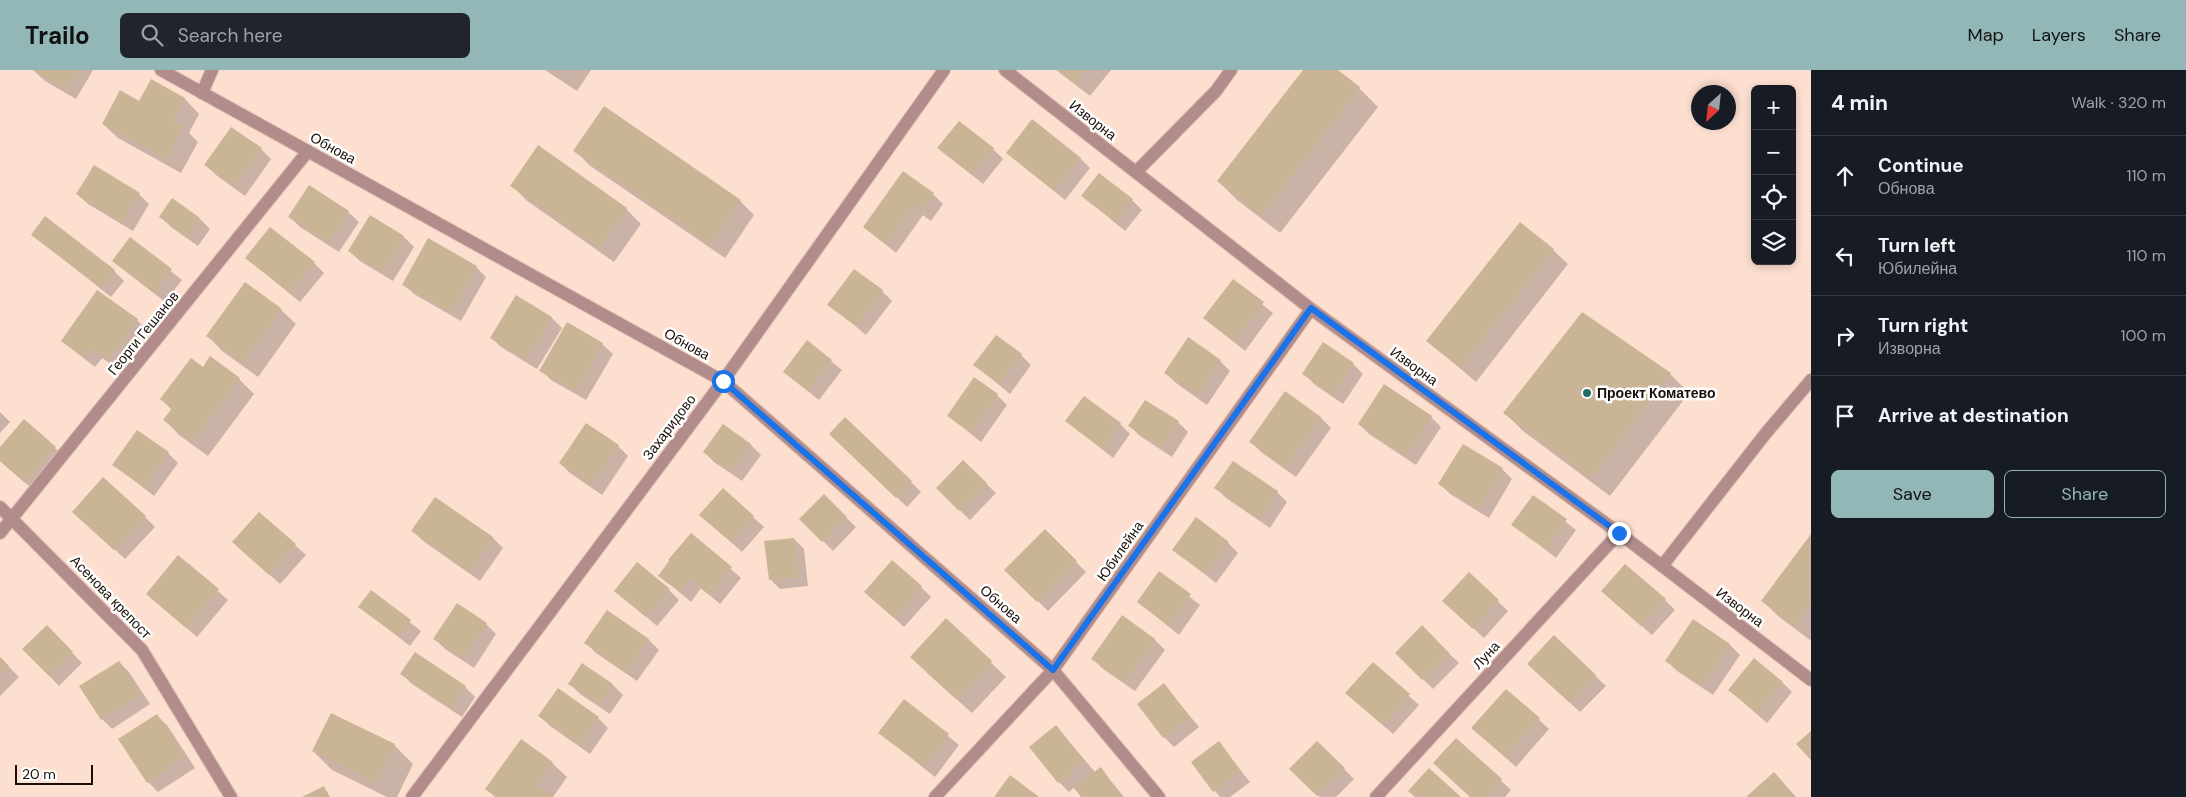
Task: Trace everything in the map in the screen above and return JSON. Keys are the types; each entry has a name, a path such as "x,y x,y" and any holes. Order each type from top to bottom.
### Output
{"street":[{"name":"Обнова","path":"161,70 723,381 1053,670 1159,797"},
{"path":"202,93 212,70"},
{"name":"Захаридово","path":"412,797 723,381 944,70"},
{"name":"Изворна","path":"1005,70 1311,308 1619,533 1811,680"},
{"path":"1136,172 1216,91 1231,70"},
{"name":"Георги Гешанов","path":"0,533 308,151"},
{"name":"Юбилейна","path":"935,797 1053,670 1311,308"},
{"path":"1662,566 1766,433 1811,380"},
{"name":"Асенова крепост","path":"0,508 142,650 231,797"},
{"name":"Луна","path":"1376,797 1619,533"}],"building":[{"path":"34,70 77,70 66,90"},
{"path":"1059,70 1085,70 1075,83"},
{"path":"1303,70 1338,70 1360,87 1261,216 1217,181"},
{"path":"151,79 185,98 173,120 184,126 166,159 102,124 120,90 139,101"},
{"path":"604,106 741,200 710,244 573,151"},
{"path":"1032,119 1081,158 1054,191 1006,153"},
{"path":"959,121 994,148 972,175 937,148"},
{"path":"231,127 262,148 235,187 204,165"},
{"path":"538,145 627,208 599,248 510,186"},
{"path":"94,165 140,193 122,222 76,194"},
{"path":"903,171 934,193 920,212 913,206 885,244 863,227"},
{"path":"1099,173 1133,199 1115,222 1081,196"},
{"path":"309,185 349,211 329,243 288,217"},
{"path":"172,198 200,218 188,237 159,217"},
{"path":"370,215 404,236 383,272 348,251"},
{"path":"45,216 115,270 101,288 31,235"},
{"path":"1520,222 1554,249 1460,368 1426,341"},
{"path":"270,227 315,262 290,293 245,258"},
{"path":"130,237 172,269 154,293 112,261"},
{"path":"428,238 477,266 451,312 402,285"},
{"path":"854,269 883,290 856,326 827,305"},
{"path":"1233,279 1264,302 1234,342 1203,318"},
{"path":"245,282 282,309 243,363 206,336"},
{"path":"97,290 138,319 108,360 91,348 84,358 61,341"},
{"path":"516,295 552,317 526,360 490,338"},
{"name":"Проект Коматево","path":"1582,312 1671,373 1591,478 1503,413"},
{"path":"567,322 603,343 576,391 539,371"},
{"path":"996,335 1022,354 999,384 973,365"},
{"path":"1188,337 1221,360 1197,395 1164,373"},
{"path":"807,340 832,360 808,391 783,372"},
{"path":"1323,342 1354,363 1333,395 1302,374"},
{"path":"210,356 240,378 192,442 163,420 172,408 160,399 191,358 203,367"},
{"path":"974,377 998,394 971,433 947,416"},
{"path":"1384,384 1432,416 1406,456 1358,424"},
{"path":"1285,391 1321,417 1285,467 1249,442"},
{"path":"1084,396 1121,423 1102,449 1065,421"},
{"path":"1145,400 1179,421 1162,448 1128,426"},
{"path":"845,417 912,481 896,498 829,434"},
{"path":"24,419 56,447 25,483 0,461 0,447"},
{"path":"586,423 619,445 591,485 559,463"},
{"path":"723,424 751,444 731,472 703,452"},
{"path":"137,430 169,452 144,487 112,465"},
{"path":"1463,444 1503,468 1479,509 1438,484"},
{"path":"963,460 987,483 959,511 936,488"},
{"path":"1233,461 1278,491 1259,519 1214,488"},
{"path":"103,477 146,516 114,550 72,512"},
{"path":"723,488 754,516 732,543 699,515"},
{"path":"824,494 847,517 822,542 799,519"},
{"path":"1533,495 1567,519 1545,549 1511,525"},
{"path":"435,497 493,537 470,572 411,531"},
{"path":"259,512 296,544 269,575 232,542"},
{"path":"1196,517 1229,542 1205,574 1172,550"},
{"path":"1045,529 1077,561 1037,602 1004,570"},
{"path":"691,533 732,567 709,595 690,579 680,592 658,576 668,560"},
{"path":"1811,534 1811,604 1795,626 1761,601"},
{"path":"794,538 799,577 769,580 764,541"},
{"path":"178,555 219,589 186,628 146,594"},
{"path":"892,560 922,586 894,618 864,592"},
{"path":"637,562 670,589 646,617 614,591"},
{"path":"1625,564 1666,599 1641,626 1601,591"},
{"path":"1159,571 1191,594 1169,626 1137,602"},
{"path":"1469,572 1499,600 1473,629 1442,601"},
{"path":"371,590 411,620 399,637 358,607"},
{"path":"457,603 487,623 464,658 433,639"},
{"path":"607,610 649,639 626,672 584,643"},
{"path":"1122,615 1155,639 1125,682 1091,659"},
{"path":"946,618 992,661 957,700 910,657"},
{"path":"1693,619 1730,644 1703,686 1665,661"},
{"path":"47,625 73,652 49,676 22,649"},
{"path":"1422,625 1449,653 1422,680 1395,653"},
{"path":"1554,635 1596,675 1570,703 1527,664"},
{"path":"415,652 466,686 451,708 400,674"},
{"path":"0,657 9,666 0,676"},
{"path":"1754,658 1783,682 1757,713 1728,690"},
{"path":"119,661 140,694 101,720 79,686"},
{"path":"1373,662 1410,694 1383,725 1345,693"},
{"path":"582,663 613,684 600,705 568,684"},
{"path":"1164,683 1190,717 1163,738 1137,704"},
{"path":"558,688 599,717 580,745 538,716"},
{"path":"1506,689 1540,718 1505,757 1471,728"},
{"path":"904,699 949,734 924,767 878,733"},
{"path":"331,713 395,744 376,783 312,751"},
{"path":"157,714 185,757 147,783 118,739"},
{"path":"1056,725 1085,761 1058,783 1029,747"},
{"path":"1811,731 1811,760 1796,744"},
{"path":"1456,738 1502,779 1486,797 1470,797 1433,763"},
{"path":"521,739 553,762 536,784 554,797 496,797 485,789"},
{"path":"1219,741 1241,771 1213,792 1191,762"},
{"path":"1317,741 1345,768 1317,796 1289,769"},
{"path":"1101,767 1122,797 1081,797 1073,787"},
{"path":"1429,768 1461,797 1415,797 1408,791"},
{"path":"1774,772 1796,797 1746,797"},
{"path":"1010,775 1039,797 994,797"},
{"path":"324,786 330,797 302,797"}],"place":[{"name":"Проект Коматево","path":"1587,393"}],"route":[{"path":"723,381 1053,670 1311,308 1619,533"}]}
